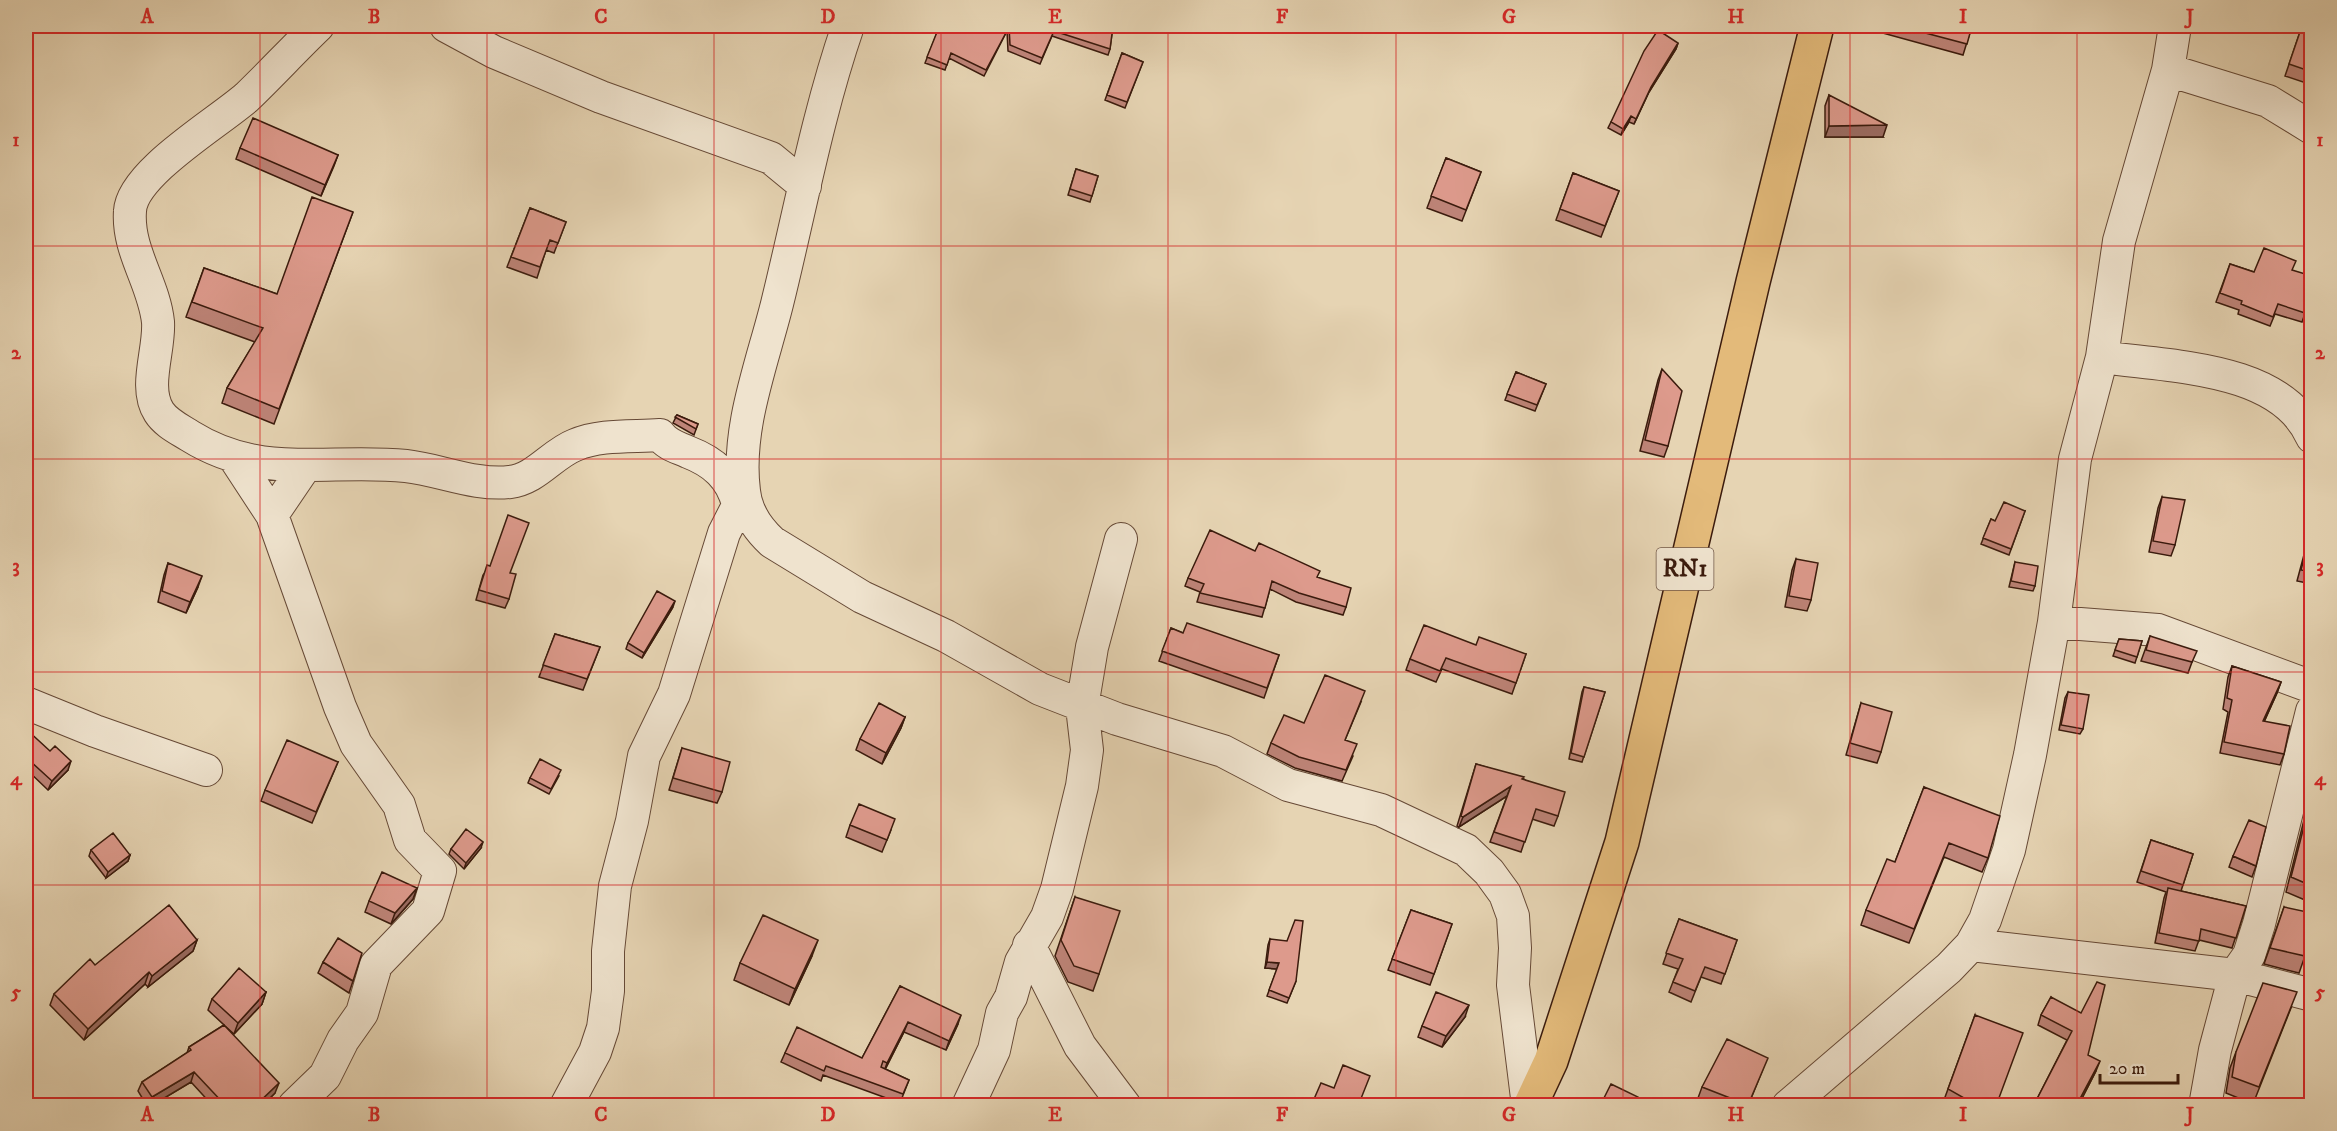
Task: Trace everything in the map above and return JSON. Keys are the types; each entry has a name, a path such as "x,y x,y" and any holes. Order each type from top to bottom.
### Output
{"highway":[{"name":"RN1","path":"1529,1106 1551,1061 1622,842 1753,282 1817,26"}],"street":[{"path":"318,26 246,98 165,160 144,183 130,208 130,233 152,291 158,322 152,388 154,404 168,422 201,442 234,457 267,465 394,465 421,468 489,482 524,479 574,445 595,439 660,435 665,442 691,453 720,471 730,481 759,530 772,543 862,597 945,636 1040,689 1082,707 1222,751 1288,785 1381,810 1466,850 1489,872 1500,887 1513,916 1515,948 1513,985 1529,1106"},
{"path":"446,26 495,52 602,97 771,158 805,186"},
{"path":"566,1106 595,1052 603,1028 608,991 608,951 615,886 632,821 644,756 680,679 724,533 741,499 742,470 754,390 848,26"},
{"path":"1788,1106 1921,995 1971,945 1985,920 2009,849 2030,755 2054,622 2075,459 2102,357 2111,286 2125,213 2168,70 2175,26"},
{"path":"2168,70 2268,101 2312,128"},
{"path":"2102,357 2220,374 2253,383 2284,400 2300,417 2312,437"},
{"path":"234,457 272,515 340,707 356,744 399,805 410,840 440,871 428,911 376,965 362,1013 343,1040 325,1076 294,1106"},
{"path":"272,515 306,465"},
{"path":"968,1106 994,1050 1002,1013 1029,945 1047,917 1057,889 1078,804 1087,750 1082,707 1092,647 1121,539"},
{"path":"2054,622 2158,630 2312,687"},
{"path":"26,703 95,731 206,770"},
{"path":"2205,1106 2215,1050 2235,975 2249,955 2259,924 2312,711"},
{"path":"1029,945 1080,1046 1125,1106"},
{"path":"1971,945 2235,975 2312,995"}],"building":[{"path":"935,26 1009,27 986,70 951,53 947,65 927,57 939,27"},
{"path":"1009,26 1113,26 1110,49 1054,31 1042,58 1010,45"},
{"path":"1899,26 1972,26 1967,44"},
{"path":"2302,26 2312,29 2312,72 2289,64"},
{"path":"1658,30 1678,43 1651,87 1636,119 1631,116 1623,129 1611,122 1644,51"},
{"path":"1122,53 1143,62 1127,102 1107,95"},
{"path":"1829,95 1887,125 1829,126"},
{"path":"253,118 338,155 325,185 240,148"},
{"path":"1446,158 1481,172 1466,210 1431,196"},
{"path":"1076,169 1098,176 1092,196 1070,189"},
{"path":"1573,173 1619,191 1605,226 1560,209"},
{"path":"312,197 353,212 279,409 227,388 263,328 192,302 204,268 277,294"},
{"path":"530,208 566,222 558,243 550,240 540,267 511,257"},
{"path":"2264,248 2296,261 2292,270 2312,276 2312,294 2305,313 2278,304 2273,317 2220,293 2230,264 2254,272"},
{"path":"1662,369 1682,391 1668,446 1645,440"},
{"path":"1516,372 1546,384 1537,405 1507,394"},
{"path":"677,415 698,424 696,429 675,417"},
{"path":"26,430 32,433 26,448"},
{"path":"2162,497 2185,500 2175,545 2153,541"},
{"path":"2004,502 2025,511 2011,549 1983,538 1991,519 1995,521"},
{"path":"508,515 529,523 510,573 516,574 509,599 479,590"},
{"path":"1210,530 1255,551 1259,543 1320,571 1317,577 1351,588 1346,607 1299,593 1272,581 1265,608 1200,593 1204,584 1188,578"},
{"path":"2309,539 2312,540 2312,572 2301,570"},
{"path":"1796,559 1818,563 1811,600 1789,596"},
{"path":"2015,562 2038,566 2035,586 2011,581"},
{"path":"168,563 202,576 190,602 162,591"},
{"path":"657,591 675,601 644,653 628,643"},
{"path":"1187,623 1279,655 1267,688 1162,651 1171,628 1183,633"},
{"path":"1424,625 1476,645 1479,637 1526,654 1516,683 1446,658 1440,671 1410,659"},
{"path":"555,634 600,647 587,679 543,665"},
{"path":"2150,636 2197,651 2192,662 2146,650"},
{"path":"2119,639 2142,641 2137,657 2115,650"},
{"path":"2232,666 2281,682 2263,721 2290,726 2284,754 2224,742 2232,700 2227,698"},
{"path":"1325,675 1365,691 1345,740 1357,744 1346,770 1299,757 1271,743 1284,715 1304,723"},
{"path":"1584,687 1605,692 1584,757 1571,753"},
{"path":"2068,692 2089,695 2083,729 2061,725"},
{"path":"879,703 905,717 886,753 860,739"},
{"path":"1861,703 1892,712 1881,752 1850,743"},
{"path":"26,729 50,751 55,746 71,761 52,781 29,760 26,764"},
{"path":"287,740 338,762 316,812 265,790"},
{"path":"682,748 730,762 722,792 673,778"},
{"path":"540,759 561,770 551,789 530,778"},
{"path":"1476,764 1524,777 1522,779 1565,792 1558,816 1536,809 1525,842 1494,832 1511,786 1463,817 1461,816"},
{"path":"1924,787 2000,816 1988,858 1949,843 1914,929 1866,910 1887,859 1895,862"},
{"path":"2312,795 2312,886 2291,877"},
{"path":"859,804 895,819 887,840 850,825"},
{"path":"2249,820 2266,827 2256,866 2233,856"},
{"path":"466,829 483,842 466,863 451,849"},
{"path":"113,833 130,855 108,872 91,850"},
{"path":"2151,840 2193,854 2183,885 2141,871"},
{"path":"382,872 417,888 395,913 369,901"},
{"path":"2168,888 2246,906 2236,938 2201,929 2199,941 2159,933"},
{"path":"1075,897 1120,911 1099,974 1074,966 1061,940"},
{"path":"169,905 197,940 152,976 149,972 88,1029 54,994 90,959 95,965"},
{"path":"2284,907 2312,913 2312,934 2305,956 2270,948"},
{"path":"1411,910 1452,924 1434,974 1392,959"},
{"path":"763,915 818,940 795,989 740,963"},
{"path":"1679,919 1737,940 1725,974 1705,967 1695,991 1673,982 1683,959 1666,953"},
{"path":"1295,920 1303,921 1296,981 1289,998 1269,990 1279,963 1267,962 1270,939 1287,941"},
{"path":"338,938 362,953 353,981 323,962"},
{"path":"239,968 266,992 238,1023 212,999"},
{"path":"2097,982 2105,985 2088,1055 2100,1061 2076,1106 2055,1106 2038,1097 2072,1031 2041,1015 2051,997 2081,1013"},
{"path":"2263,983 2297,992 2259,1087 2232,1077 2236,1052"},
{"path":"900,986 961,1015 949,1041 908,1022 887,1063 883,1061 881,1067 909,1080 903,1094 826,1066 824,1071 785,1053 797,1027 862,1058"},
{"path":"1436,992 1469,1005 1446,1036 1422,1026"},
{"path":"1975,1015 2023,1033 1996,1106 1978,1106 1948,1089"},
{"path":"224,1025 279,1083 255,1106 247,1099 239,1106 226,1106 194,1072 152,1097 142,1082 191,1050 189,1047"},
{"path":"1727,1039 1768,1058 1748,1105 1702,1087"},
{"path":"1343,1065 1370,1076 1358,1106 1342,1106 1338,1103 1337,1106 1311,1106 1321,1083 1334,1088"},
{"path":"2312,1082 2312,1105 2305,1102"},
{"path":"1611,1084 1638,1097 1634,1106 1600,1106"}]}
